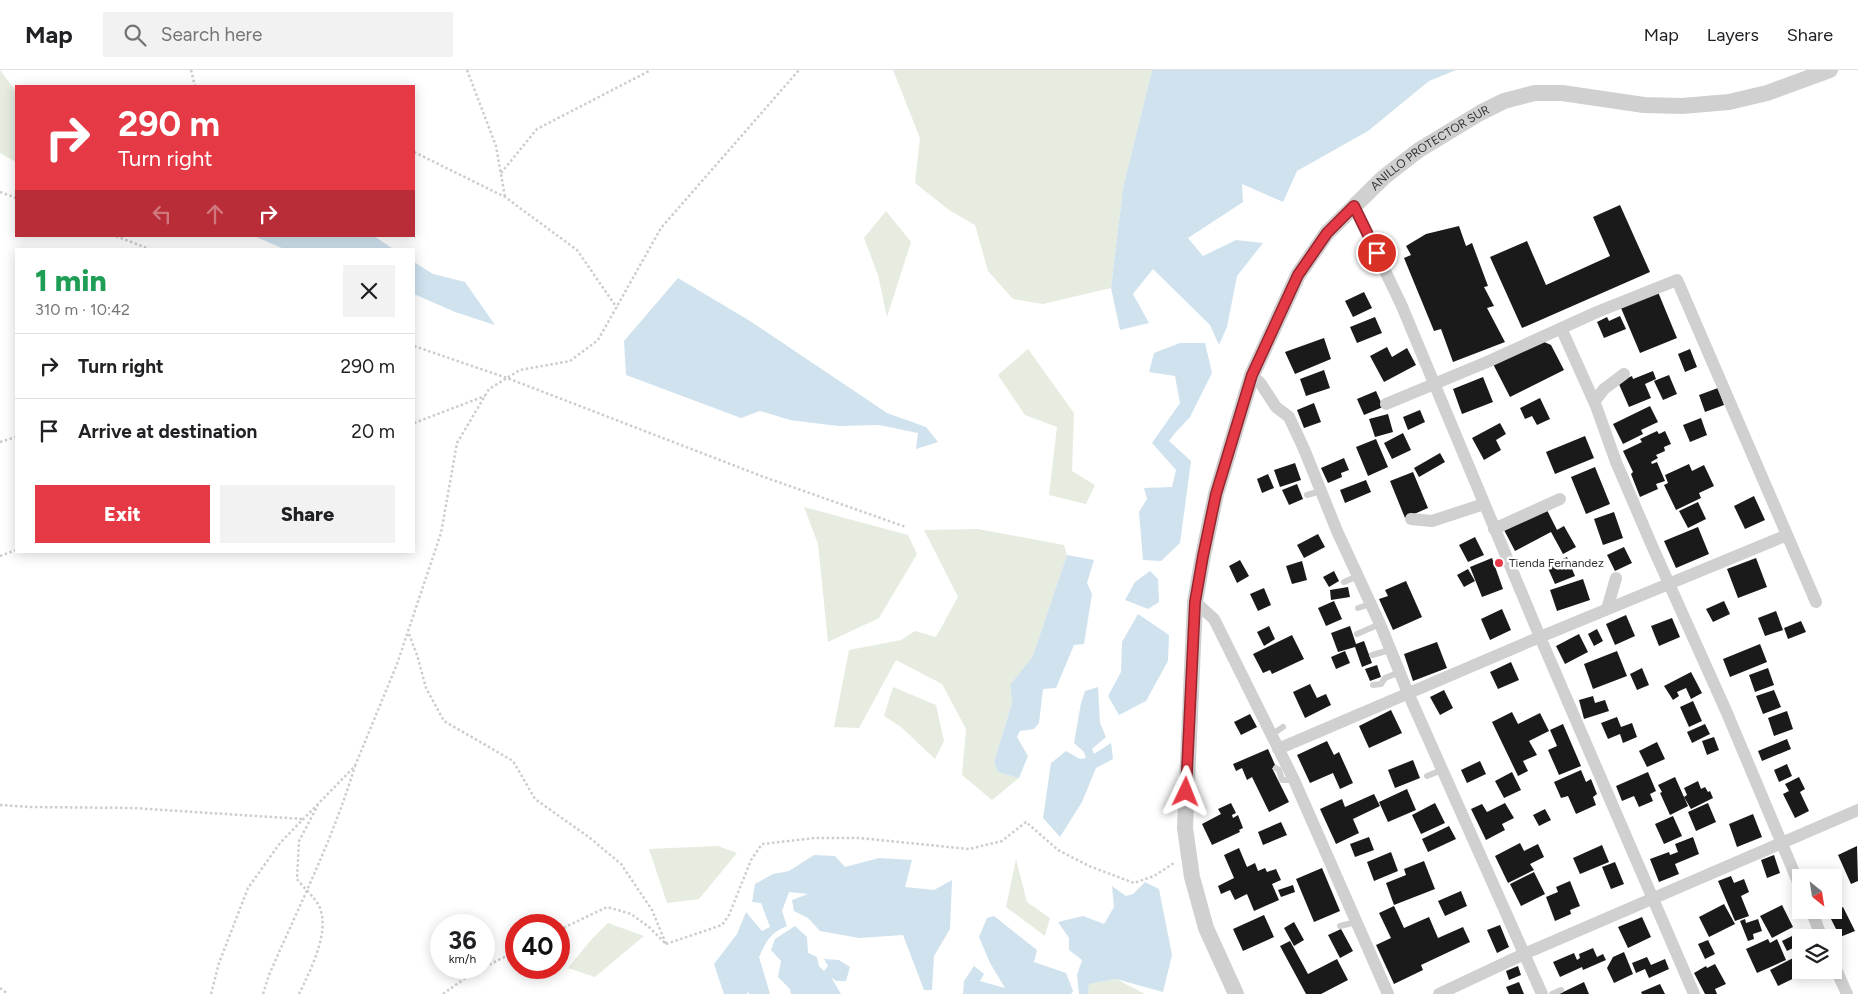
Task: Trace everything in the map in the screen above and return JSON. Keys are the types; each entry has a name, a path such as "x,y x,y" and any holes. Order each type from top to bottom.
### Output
{"street":[{"name":"ANILLO PROTECTOR SUR","path":"1236,994 1206,928 1192,877 1185,828 1195,602 1216,494 1252,375 1298,275 1327,233 1384,177 1419,150 1480,113 1504,101 1535,93 1562,93 1644,105 1682,106 1729,102 1767,93 1830,70"},
{"path":"1354,206 1400,300 1494,529 1694,994"},
{"path":"1386,404 1488,362 1561,328 1593,307 1676,280 1816,602"},
{"path":"1561,328 1594,402 1616,462 1727,713 1792,869"},
{"path":"1594,402 1604,389 1624,374"},
{"path":"1252,375 1261,384 1276,407 1290,417 1308,466 1358,576 1364,606 1380,624 1408,693 1443,769 1475,831 1524,954 1527,972 1537,986"},
{"path":"1494,529 1560,499"},
{"path":"1411,518 1432,521 1484,504"},
{"path":"1278,749 1540,637 1788,535"},
{"path":"1606,610 1616,578"},
{"path":"1195,602 1214,618 1294,780 1388,994"},
{"path":"1439,994 1524,954 1858,810"},
{"path":"1840,979 1847,994"}],"lane":[{"path":"1306,495 1321,491"},
{"path":"1344,582 1358,576"},
{"path":"1357,634 1380,624"},
{"path":"1372,655 1390,650"},
{"path":"1373,685 1381,684 1386,678 1400,671"},
{"path":"1271,735 1283,726"},
{"path":"1276,768 1282,780 1294,780"},
{"path":"1427,776 1443,769"},
{"path":"1340,926 1356,922"},
{"path":"1552,994 1561,990"}],"path":[{"path":"191,70 195,85"},
{"path":"467,70 496,146 504,197"},
{"path":"501,173 537,128 651,70"},
{"path":"263,994 269,975 323,856 346,797 355,766 409,633 441,533 457,442 489,389 520,370 570,361 598,340 662,228 799,70"},
{"path":"415,152 504,197 577,250 616,308"},
{"path":"0,192 15,198"},
{"path":"118,237 146,248"},
{"path":"415,346 508,378 764,477 906,527"},
{"path":"415,423 485,396"},
{"path":"0,442 15,437"},
{"path":"0,556 15,550"},
{"path":"409,633 426,688 444,721 513,761 534,799 590,838 622,864 652,910 666,944"},
{"path":"211,994 219,963 248,888 280,843 355,766"},
{"path":"299,994 313,963 323,927 319,906 297,879 299,841 320,802"},
{"path":"0,805 133,808 304,818"},
{"path":"666,944 722,925 730,915 751,860 762,844 815,838 860,838 969,849 1002,841 1026,822 1058,850 1089,866 1134,883 1154,876 1189,855"},
{"path":"570,925 606,907 631,914 649,927 666,944"},
{"path":"443,994 471,974 505,957"},
{"path":"0,988 8,994"}],"shaded area":[{"path":"0,70 15,90 15,161 0,153"},
{"path":"893,70 1152,70 1123,188 1111,288 1043,304 1013,299 988,271 975,225 949,210 915,183 920,138"},
{"path":"886,211 911,242 887,317 878,275 864,238"},
{"path":"1028,349 1074,413 1072,471 1095,485 1086,504 1049,495 1057,427 1025,415 998,375"},
{"path":"804,507 908,535 917,554 879,618 828,642 818,544"},
{"path":"978,529 1064,545 1067,555 1033,657 1010,685 1012,703 994,762 998,772 1019,778 992,800 962,775 966,729 942,684 896,660 859,728 834,727 849,650 901,640 915,631 936,637 958,597 924,530"},
{"path":"893,687 936,705 944,741 935,759 901,727 884,716"},
{"path":"718,846 737,853 699,899 667,903 649,849"},
{"path":"1016,859 1027,902 1050,918 1045,936 1006,907"},
{"path":"608,923 644,936 595,977 570,969 570,966"},
{"path":"1116,979 1145,994 1088,994 1089,984"}],"water":[{"path":"1152,70 1456,70 1429,81 1368,131 1297,171 1283,202 1242,184 1243,202 1188,238 1203,256 1236,240 1263,243 1237,276 1227,327 1219,345 1210,325 1153,269 1133,294 1149,323 1120,330 1111,288 1123,188"},
{"path":"256,237 375,237 392,248 282,248"},
{"path":"415,263 433,274 465,282 495,325 455,312 415,294"},
{"path":"678,278 750,321 887,413 926,427 938,442 916,449 918,433 879,425 838,426 790,420 760,411 741,418 626,375 624,341"},
{"path":"1180,343 1205,343 1212,373 1190,417 1169,441 1191,461 1180,543 1161,561 1143,560 1139,512 1147,499 1144,488 1172,487 1176,470 1152,443 1180,403 1175,376 1149,372 1154,353"},
{"path":"1067,555 1094,560 1087,583 1092,594 1084,644 1074,645 1056,688 1043,689 1039,723 1034,729 1020,731 1017,737 1028,756 1019,778 998,772 994,762 1012,703 1010,685 1033,656"},
{"path":"1150,571 1158,579 1159,602 1148,609 1125,600 1135,582"},
{"path":"1138,614 1169,635 1168,661 1146,701 1119,715 1108,696 1121,672 1122,642"},
{"path":"1098,687 1100,723 1106,737 1092,749 1094,754 1111,743 1113,759 1096,768 1082,802 1060,837 1043,818 1051,763 1066,751 1080,759 1086,758 1084,752 1074,743 1085,691"},
{"path":"814,855 835,856 845,867 879,858 912,860 905,887 934,890 952,880 950,929 934,956 932,990 924,990 903,935 859,938 820,931 808,918 794,911 792,900 808,894 789,892 782,911 787,926 777,931 770,938 759,957 770,994 750,994 747,992 747,994 724,994 714,964 737,934 746,912 762,931 770,927 761,903 752,902 755,884 773,874 789,871"},
{"path":"1145,882 1159,889 1172,955 1163,992 1116,979 1089,984 1088,994 1079,994 1077,975 1082,960 1069,950 1069,938 1058,922 1083,916 1104,924 1114,907 1112,886 1126,896 1133,894"},
{"path":"994,916 1037,950 1034,962 1066,973 1073,991 1071,994 963,994 964,981 974,966 984,974 980,981 1005,988 990,963 979,937 987,918"},
{"path":"795,926 807,937 808,953 817,957 819,966 824,971 828,966 824,959 839,960 850,967 846,981 836,981 831,977 841,994 791,994 790,989 778,977 781,961 771,950 775,939"}],"building":[{"path":"1620,205 1650,272 1522,328 1490,257 1527,241 1546,285 1610,256 1593,217"},
{"path":"1459,226 1466,246 1472,243 1488,286 1484,287 1494,306 1487,308 1505,342 1453,362 1441,329 1434,331 1404,258 1411,255 1406,246 1426,234"},
{"path":"1364,292 1372,308 1353,317 1345,301"},
{"path":"1658,292 1677,338 1640,353 1621,308"},
{"path":"1620,316 1626,329 1604,338 1597,322 1607,317 1609,321"},
{"path":"1375,317 1382,333 1357,343 1350,327"},
{"path":"1324,338 1331,359 1295,374 1285,352"},
{"path":"1542,341 1551,345 1564,370 1510,397 1493,364"},
{"path":"1387,347 1392,357 1407,348 1416,365 1384,382 1370,356"},
{"path":"1690,349 1697,367 1685,372 1678,354"},
{"path":"1324,370 1330,388 1306,396 1300,379"},
{"path":"1653,371 1656,379 1645,384 1651,398 1629,407 1618,382 1632,376 1633,379"},
{"path":"1669,375 1677,394 1663,400 1654,381"},
{"path":"1483,377 1493,402 1462,414 1453,389"},
{"path":"1718,388 1724,405 1705,412 1699,395"},
{"path":"1376,391 1383,407 1364,415 1357,399"},
{"path":"1540,398 1550,419 1537,425 1532,416 1525,419 1520,408"},
{"path":"1314,403 1321,422 1304,428 1297,410"},
{"path":"1650,406 1658,422 1641,430 1643,434 1623,444 1613,424"},
{"path":"1420,410 1425,422 1408,430 1403,417"},
{"path":"1388,414 1393,432 1375,437 1369,419"},
{"path":"1701,418 1707,435 1690,442 1683,425"},
{"path":"1500,423 1506,434 1496,440 1501,450 1484,460 1472,438"},
{"path":"1657,431 1659,434 1665,431 1671,444 1664,447 1665,451 1656,455 1658,458 1651,462 1652,464 1657,462 1665,481 1656,484 1658,489 1640,497 1631,474 1633,472 1623,451 1642,442 1640,439"},
{"path":"1403,433 1411,450 1392,459 1384,443"},
{"path":"1585,436 1594,458 1555,474 1546,452"},
{"path":"1376,439 1388,467 1368,476 1356,447"},
{"path":"1440,453 1445,462 1419,477 1414,468"},
{"path":"1344,458 1349,470 1341,473 1342,477 1328,483 1321,468"},
{"path":"1295,463 1301,480 1280,487 1274,470"},
{"path":"1689,464 1692,471 1704,465 1714,486 1699,493 1701,498 1676,510 1664,485 1668,483 1665,475"},
{"path":"1595,467 1610,504 1586,514 1571,477"},
{"path":"1413,472 1428,508 1405,518 1390,481"},
{"path":"1268,474 1274,488 1262,493 1257,479"},
{"path":"1366,480 1371,492 1345,503 1340,490"},
{"path":"1297,484 1303,499 1289,505 1282,490"},
{"path":"1754,496 1765,520 1745,529 1734,506"},
{"path":"1698,502 1706,519 1688,528 1679,511"},
{"path":"1546,508 1557,530 1564,526 1576,547 1563,554 1551,532 1515,551 1504,530"},
{"path":"1614,512 1623,538 1603,545 1594,519"},
{"path":"1698,527 1709,554 1676,568 1664,541"},
{"path":"1318,534 1325,547 1304,558 1297,545"},
{"path":"1475,537 1484,555 1468,562 1459,545"},
{"path":"1624,547 1632,563 1615,571 1607,555"},
{"path":"1567,557 1575,576 1555,584 1547,566"},
{"path":"1492,558 1503,589 1482,597 1470,567"},
{"path":"1756,558 1767,587 1738,598 1727,569"},
{"path":"1240,560 1249,576 1237,583 1229,566"},
{"path":"1302,561 1307,580 1292,584 1286,566"},
{"path":"1468,569 1475,581 1464,587 1457,575"},
{"path":"1334,571 1339,581 1329,587 1323,577"},
{"path":"1583,579 1590,600 1557,611 1550,590"},
{"path":"1406,581 1422,617 1393,630 1379,599 1388,596 1385,590"},
{"path":"1348,587 1350,597 1331,600 1330,590"},
{"path":"1264,588 1271,605 1258,611 1250,594"},
{"path":"1334,601 1342,619 1326,626 1318,608"},
{"path":"1724,601 1730,614 1713,622 1706,609"},
{"path":"1502,609 1511,630 1490,640 1481,619"},
{"path":"1776,611 1783,630 1765,636 1758,618"},
{"path":"1626,615 1635,636 1615,645 1606,624"},
{"path":"1672,618 1680,637 1659,646 1651,626"},
{"path":"1801,621 1806,632 1788,639 1784,628"},
{"path":"1269,626 1275,639 1264,646 1257,632"},
{"path":"1350,626 1356,644 1364,641 1372,663 1362,667 1355,647 1338,652 1331,633"},
{"path":"1597,629 1603,641 1594,646 1588,634"},
{"path":"1579,634 1588,652 1565,664 1556,646"},
{"path":"1292,635 1304,659 1272,674 1270,670 1263,673 1253,654"},
{"path":"1437,642 1447,668 1413,681 1404,654"},
{"path":"1760,644 1767,662 1730,677 1723,659"},
{"path":"1345,651 1350,663 1336,669 1331,657"},
{"path":"1617,651 1627,676 1593,689 1584,664"},
{"path":"1511,662 1519,680 1498,689 1490,672"},
{"path":"1377,665 1381,677 1370,681 1365,669"},
{"path":"1642,668 1649,685 1637,690 1630,674"},
{"path":"1768,668 1774,685 1755,692 1749,675"},
{"path":"1691,672 1702,693 1691,699 1686,688 1677,692 1679,696 1673,700 1664,686"},
{"path":"1310,684 1317,698 1326,694 1331,705 1305,718 1293,692"},
{"path":"1444,690 1453,708 1440,715 1430,697"},
{"path":"1774,690 1781,707 1763,714 1756,696"},
{"path":"1593,696 1595,703 1605,700 1609,711 1584,719 1579,700"},
{"path":"1693,701 1702,721 1689,727 1680,707"},
{"path":"1391,710 1402,733 1369,748 1359,726"},
{"path":"1787,711 1793,729 1774,736 1768,718"},
{"path":"1512,712 1518,724 1540,713 1549,731 1529,741 1537,755 1523,761 1528,771 1518,776 1492,722"},
{"path":"1250,714 1257,727 1241,735 1234,722"},
{"path":"1617,717 1621,727 1632,723 1637,737 1623,743 1620,734 1608,739 1601,723"},
{"path":"1563,724 1581,766 1559,775 1548,750 1557,746 1550,730"},
{"path":"1705,724 1710,734 1692,743 1687,732"},
{"path":"1714,737 1719,750 1707,755 1702,741"},
{"path":"1787,739 1791,749 1762,761 1758,751"},
{"path":"1327,741 1334,755 1339,752 1353,783 1340,789 1333,773 1310,783 1297,755"},
{"path":"1657,742 1665,759 1647,767 1639,751"},
{"path":"1268,749 1276,767 1272,768 1289,802 1269,812 1252,777 1247,780 1242,768 1236,771 1233,764"},
{"path":"1413,760 1420,778 1395,788 1388,770"},
{"path":"1480,761 1486,774 1467,783 1461,770"},
{"path":"1787,764 1792,776 1779,782 1774,770"},
{"path":"1581,770 1586,782 1591,779 1597,794 1593,797 1596,805 1576,814 1568,796 1561,798 1554,782"},
{"path":"1512,772 1521,790 1504,798 1495,781"},
{"path":"1648,772 1656,791 1650,794 1653,801 1639,807 1634,796 1622,801 1616,786"},
{"path":"1675,777 1688,806 1670,815 1658,785"},
{"path":"1799,777 1805,789 1800,792 1809,811 1795,818 1783,794 1789,791 1785,784"},
{"path":"1698,781 1701,789 1705,787 1708,792 1710,791 1713,798 1691,809 1684,797 1687,795 1684,788"},
{"path":"1407,789 1416,810 1388,822 1379,802"},
{"path":"1374,794 1380,806 1353,819 1359,833 1336,844 1320,809 1342,799 1345,807"},
{"path":"1231,803 1236,813 1232,815 1233,818 1238,815 1243,828 1239,830 1240,832 1212,845 1202,824 1221,814 1218,809"},
{"path":"1435,803 1445,823 1421,834 1412,815"},
{"path":"1505,803 1514,818 1502,824 1505,830 1486,840 1471,809 1482,804 1487,812"},
{"path":"1708,803 1716,822 1696,831 1688,812"},
{"path":"1545,809 1551,820 1539,826 1533,815"},
{"path":"1753,814 1762,837 1737,847 1729,824"},
{"path":"1673,816 1682,836 1664,844 1655,824"},
{"path":"1281,822 1287,835 1263,845 1258,832"},
{"path":"1449,826 1456,839 1428,852 1422,839"},
{"path":"1369,837 1374,850 1355,857 1350,844"},
{"path":"1693,837 1699,854 1675,864 1679,874 1659,882 1650,859 1669,852 1670,855 1678,852 1675,844"},
{"path":"1520,843 1524,851 1538,844 1544,857 1530,864 1534,870 1508,883 1495,856"},
{"path":"1602,845 1609,862 1580,874 1573,858"},
{"path":"1857,846 1858,881 1851,884 1838,855"},
{"path":"1239,848 1247,867 1255,863 1258,871 1265,868 1267,872 1276,869 1281,880 1272,884 1279,900 1254,911 1247,894 1235,900 1230,890 1221,894 1218,886 1234,878 1224,855"},
{"path":"1391,852 1398,871 1374,881 1367,862"},
{"path":"1774,855 1780,873 1767,878 1761,860"},
{"path":"1424,861 1435,889 1394,905 1386,883 1406,875 1404,869"},
{"path":"1615,862 1624,884 1611,889 1602,867"},
{"path":"1322,868 1340,911 1314,922 1296,879"},
{"path":"1534,872 1545,894 1521,906 1510,884"},
{"path":"1731,876 1734,883 1744,879 1749,892 1741,896 1749,916 1735,921 1718,881"},
{"path":"1570,881 1580,906 1570,910 1571,914 1555,921 1546,897 1558,892 1556,887"},
{"path":"1293,885 1295,892 1281,897 1278,890"},
{"path":"1461,891 1467,906 1445,916 1438,901"},
{"path":"1724,904 1735,924 1709,937 1699,917"},
{"path":"1782,905 1793,927 1772,938 1760,916"},
{"path":"1394,906 1404,928 1429,917 1438,938 1463,927 1470,942 1421,965 1423,970 1394,984 1376,945 1391,938 1379,913"},
{"path":"1842,908 1855,931 1842,936 1842,929 1836,929 1831,919 1842,919"},
{"path":"1264,915 1274,937 1243,951 1233,929"},
{"path":"1642,917 1651,937 1628,948 1618,927"},
{"path":"1745,919 1746,923 1758,919 1762,931 1753,934 1754,939 1748,941 1740,921"},
{"path":"1294,922 1304,940 1294,946 1284,928"},
{"path":"1500,925 1509,947 1497,953 1487,930"},
{"path":"1341,929 1353,951 1340,958 1328,935"},
{"path":"1792,936 1792,948 1787,951 1782,941"},
{"path":"1768,939 1770,943 1777,939 1786,960 1757,973 1746,949"},
{"path":"1708,940 1715,954 1705,959 1698,944"},
{"path":"1290,941 1308,974 1337,959 1348,980 1321,994 1306,994 1280,946"},
{"path":"1593,948 1597,957 1603,954 1606,960 1583,970 1582,967 1560,977 1553,962 1574,953 1577,960 1580,958 1579,954"},
{"path":"1624,952 1633,974 1614,983 1607,968 1613,957"},
{"path":"1647,957 1651,965 1665,959 1669,969 1649,978 1645,969 1636,973 1632,963"},
{"path":"1792,959 1792,979 1778,986 1770,970"},
{"path":"1715,964 1726,984 1715,989 1717,994 1705,994 1694,973 1706,966 1707,968"},
{"path":"1518,966 1521,975 1509,980 1506,971"},
{"path":"1519,982 1524,994 1509,994 1506,987"},
{"path":"1584,982 1589,994 1559,994"},
{"path":"1660,984 1665,994 1642,994 1641,992"}],"place":[{"name":"Tienda Fernandez","path":"1499,563"}],"route":[{"path":"1186,792 1195,602 1216,494 1252,375 1298,275 1327,233 1354,206 1377,253"}]}
